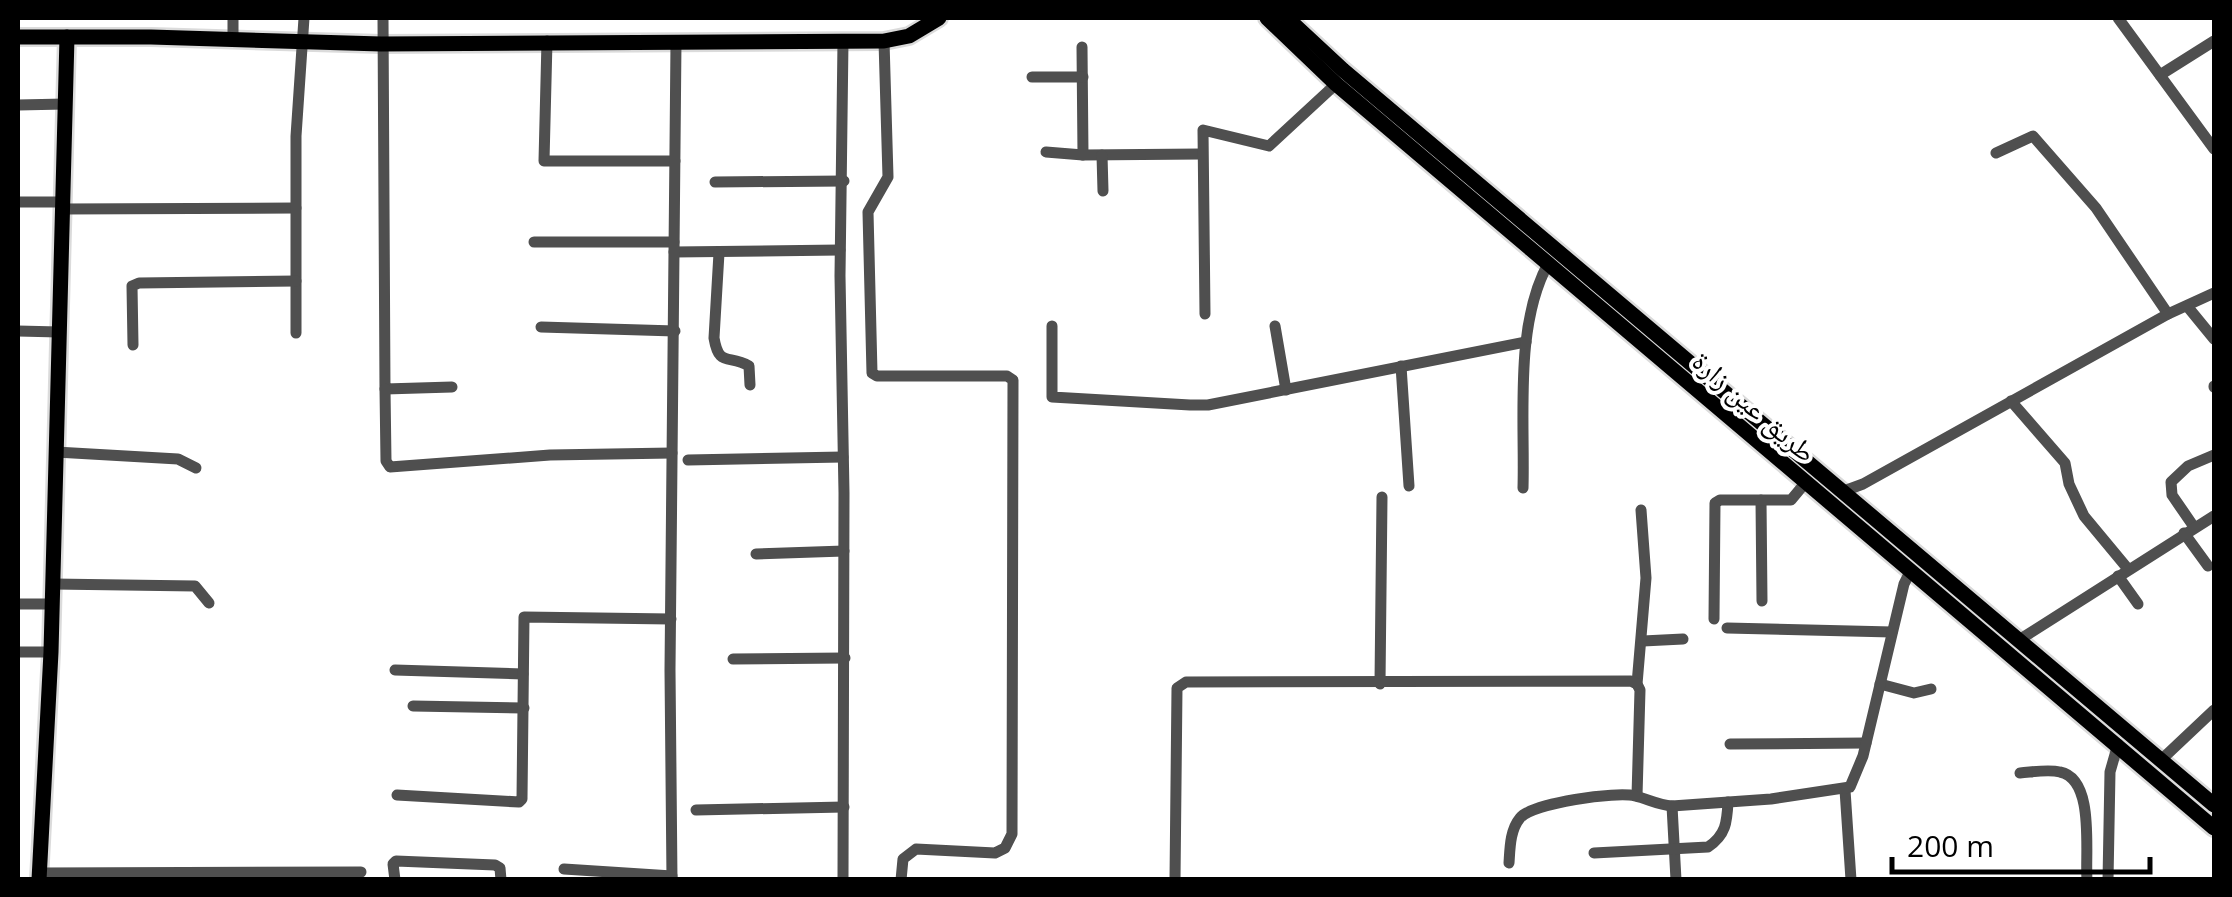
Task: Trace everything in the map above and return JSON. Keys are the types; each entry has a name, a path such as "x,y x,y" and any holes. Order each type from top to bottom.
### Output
{"main road":[{"path":"18,38 233,38 382,44 884,41 910,36 939,18"},
{"name":"طريق عين زارة","path":"1267,18 1336,84 2214,828"},
{"name":"طريق عين زارة","path":"1287,18 1343,70 2214,805"},
{"path":"40,876 51,652 67,36"}],"street":[{"path":"233,18 233,38"},
{"path":"296,333 296,136 304,18"},
{"path":"383,18 386,461 390,467 550,456 672,453"},
{"path":"2118,18 2160,76 2209,131 2214,148"},
{"path":"546,41 544,161 675,160"},
{"path":"843,880 845,658 840,250 844,41"},
{"path":"884,41 888,178 868,212 872,373 1008,376 1013,380 1012,834 1005,848 995,853 916,849 903,859 901,880"},
{"path":"2160,76 2214,41"},
{"path":"564,869 672,878 676,42"},
{"path":"1082,48 1083,155"},
{"path":"1032,77 1083,78"},
{"path":"1205,314 1201,154 1204,129 1269,146 1336,84"},
{"path":"18,105 65,104"},
{"path":"1996,153 2033,136 2096,208 2168,314"},
{"path":"1046,152 1201,154"},
{"path":"1102,155 1102,191"},
{"path":"715,182 844,180"},
{"path":"18,202 63,206 296,208"},
{"path":"534,242 674,247 720,253 840,250"},
{"path":"720,253 716,350 725,360 749,366 750,385"},
{"path":"1523,488 1526,342 1535,294 1549,262"},
{"path":"133,345 132,286 139,283 296,281"},
{"path":"1844,492 2168,314 2214,293"},
{"path":"2186,306 2214,339"},
{"path":"1052,326 1050,395 1054,398 1208,405 1526,342"},
{"path":"1275,326 1286,390"},
{"path":"541,327 675,331"},
{"path":"18,332 59,332"},
{"path":"1401,366 1409,486"},
{"path":"385,389 452,387"},
{"path":"2011,401 2065,463 2069,484 2084,516 2123,573 2138,604"},
{"path":"56,452 178,458 196,468"},
{"path":"2208,566 2172,496 2171,482 2188,466 2214,454"},
{"path":"688,460 844,456"},
{"path":"1862,508 1869,481"},
{"path":"1714,620 1715,503 1793,500 1806,482"},
{"path":"1380,684 1382,497"},
{"path":"1761,500 1762,601"},
{"path":"1637,796 1637,684 1646,578 1641,510"},
{"path":"2018,640 2214,516"},
{"path":"756,554 844,550"},
{"path":"1509,863 1514,830 1526,812 1580,798 1637,796 1657,805 1672,806 1846,790 1854,783 1866,743 1904,584 1911,570"},
{"path":"53,584 194,586 208,603"},
{"path":"18,604 52,604"},
{"path":"397,795 518,802 522,799 522,622 528,615 671,619"},
{"path":"1727,628 1892,632"},
{"path":"1643,641 1683,639"},
{"path":"18,652 51,652"},
{"path":"733,659 845,658"},
{"path":"395,670 523,674"},
{"path":"1176,880 1180,684 1637,684"},
{"path":"1880,684 1914,693 1931,689"},
{"path":"414,706 524,708"},
{"path":"2161,760 2214,710"},
{"path":"1730,744 1866,743"},
{"path":"2108,880 2109,782 2118,744"},
{"path":"2020,773 2059,771 2074,778 2083,790 2087,880"},
{"path":"2083,790 2109,782"},
{"path":"1846,790 1851,880"},
{"path":"1594,852 1700,849 1714,844 1726,827 1728,802"},
{"path":"696,810 844,806"},
{"path":"1672,806 1676,880"},
{"path":"395,880 396,862 495,865 500,868 501,880"},
{"path":"40,876 362,872"}]}
